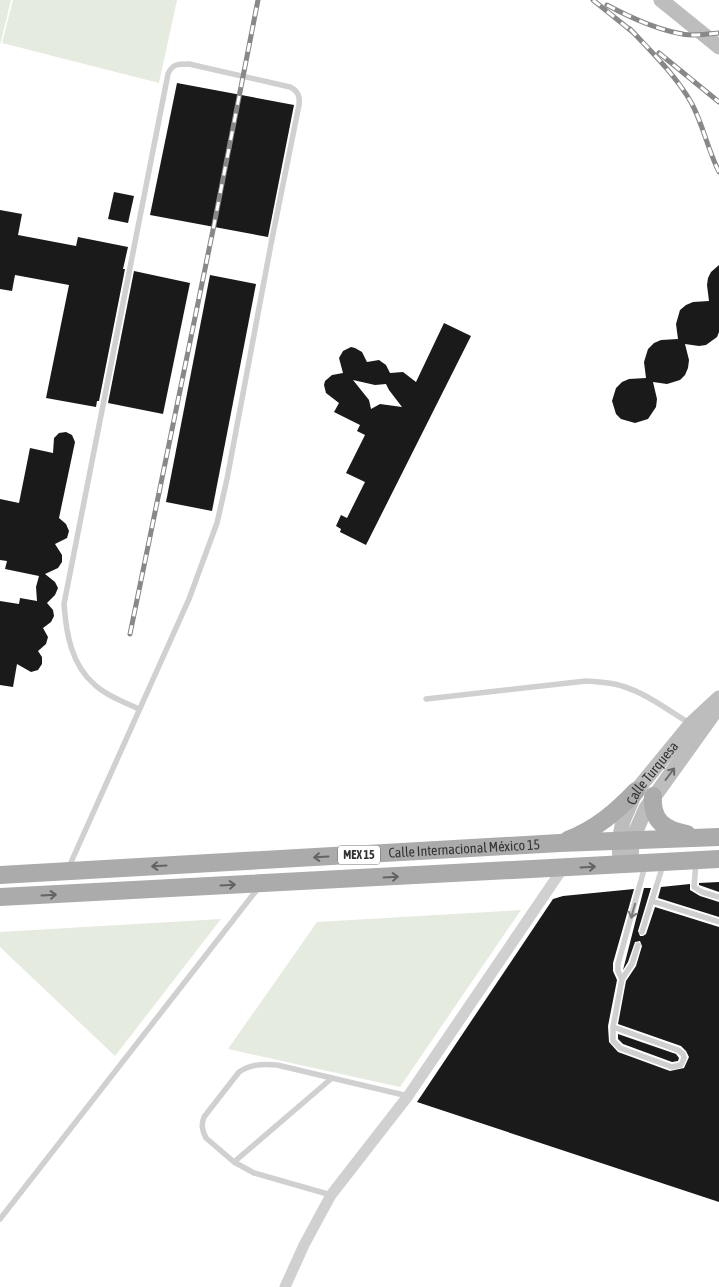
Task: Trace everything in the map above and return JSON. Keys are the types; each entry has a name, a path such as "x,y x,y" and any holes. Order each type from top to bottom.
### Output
{"main road":[{"path":"560,843 602,823 620,808 636,790"},
{"path":"653,796 652,804 655,814 660,823 669,830 713,837"},
{"name":"Calle Internacional México 15","path":"0,874 560,843 713,837"},
{"name":"Calle Internacional México 15","path":"0,897 719,859"}],"street":[{"path":"661,0 719,47"},
{"name":"Calle Turquesa","path":"626,841 696,728 719,698"},
{"name":"Calle Turquesa","path":"632,864 623,821 636,790 719,705"},
{"path":"285,1287 304,1245 331,1195 408,1096 563,868"}],"lane":[{"path":"67,871 189,599 216,523 227,479 300,99 296,89 290,87 189,64 176,64 168,74 64,604 65,622 73,652 85,673 94,685 106,694 139,709"},
{"path":"426,699 586,682 605,682 623,686 641,694 696,728"},
{"path":"696,861 694,886 702,892 719,897"},
{"path":"642,932 663,863"},
{"path":"622,979 618,971 618,964 632,864"},
{"path":"0,1219 261,884"},
{"path":"652,901 719,922"},
{"path":"613,1027 678,1050 683,1054 684,1061 681,1065 672,1067 620,1048 612,1041 613,1027 622,979 632,964 638,945"},
{"path":"331,1195 254,1173 234,1162 206,1138 202,1131 204,1117 239,1072 246,1067 266,1064 408,1096"},
{"path":"234,1162 332,1078"}],"shaded area":[{"path":"0,0 11,0 0,45"},
{"path":"13,0 177,0 159,83 2,43"},
{"path":"521,910 400,1087 228,1049 317,922"},
{"path":"221,919 115,1056 0,947 0,932"}],"building":[{"path":"177,83 294,105 268,237 150,215"},
{"path":"114,192 134,196 128,223 108,219"},
{"path":"0,210 22,214 18,235 76,246 78,237 128,247 99,401 97,401 96,407 46,398 69,285 15,275 12,291 0,289"},
{"path":"719,265 719,332 717,337 706,345 685,344 689,360 688,368 680,380 667,384 653,382 657,399 656,407 648,419 635,423 621,419 616,414 612,401 616,388 622,382 629,379 646,378 644,362 648,349 654,343 661,340 678,339 676,324 680,310 693,302 709,301 708,278 711,272"},
{"path":"134,271 190,283 163,414 108,403"},
{"path":"210,275 256,284 212,511 166,502"},
{"path":"444,323 471,336 366,545 340,532 341,529 336,526 341,515 347,518 365,482 346,473 365,435 357,431 360,425 334,412 339,403 326,393 325,381 332,375 343,373 339,358 343,351 351,347 362,352 367,362 379,360 386,365 390,373 403,372 416,382","holes":["353,380 375,385 386,384 402,407 380,404 371,409 369,400"]},
{"path":"66,432 72,435 75,442 59,518 66,524 69,531 67,538 55,544 62,555 62,562 58,568 45,574 55,582 58,588 55,595 47,603 53,610 54,616 51,622 43,628 48,637 46,644 38,651 42,657 42,664 38,670 31,672 17,664 13,687 0,685 0,601 19,604 20,598 37,601 36,587 39,576 5,569 7,561 0,560 0,499 19,503 30,448 53,453 54,438 59,433"},
{"path":"719,882 719,892 699,885 699,883"},
{"path":"690,884 690,890 700,896 719,902 719,917 658,898 661,887"},
{"path":"644,888 651,888 638,931 640,936 646,934 655,907 719,927 719,1202 417,1102 553,899 563,896 634,889 613,963 613,971 617,980 608,1026 609,1042 618,1052 670,1071 684,1068 689,1057 681,1046 618,1024 626,981 636,966 642,946 640,941 635,942 623,970"},
{"path":"618,1034 676,1054 679,1058 678,1061 672,1062 623,1044 618,1039"}],"railway":[{"path":"130,634 258,0"},
{"path":"593,0 634,33"},
{"path":"607,5 637,20 671,32 692,35 719,33"},
{"path":"630,29 663,65 686,94 696,112 719,172"},
{"path":"659,53 719,102"}]}
